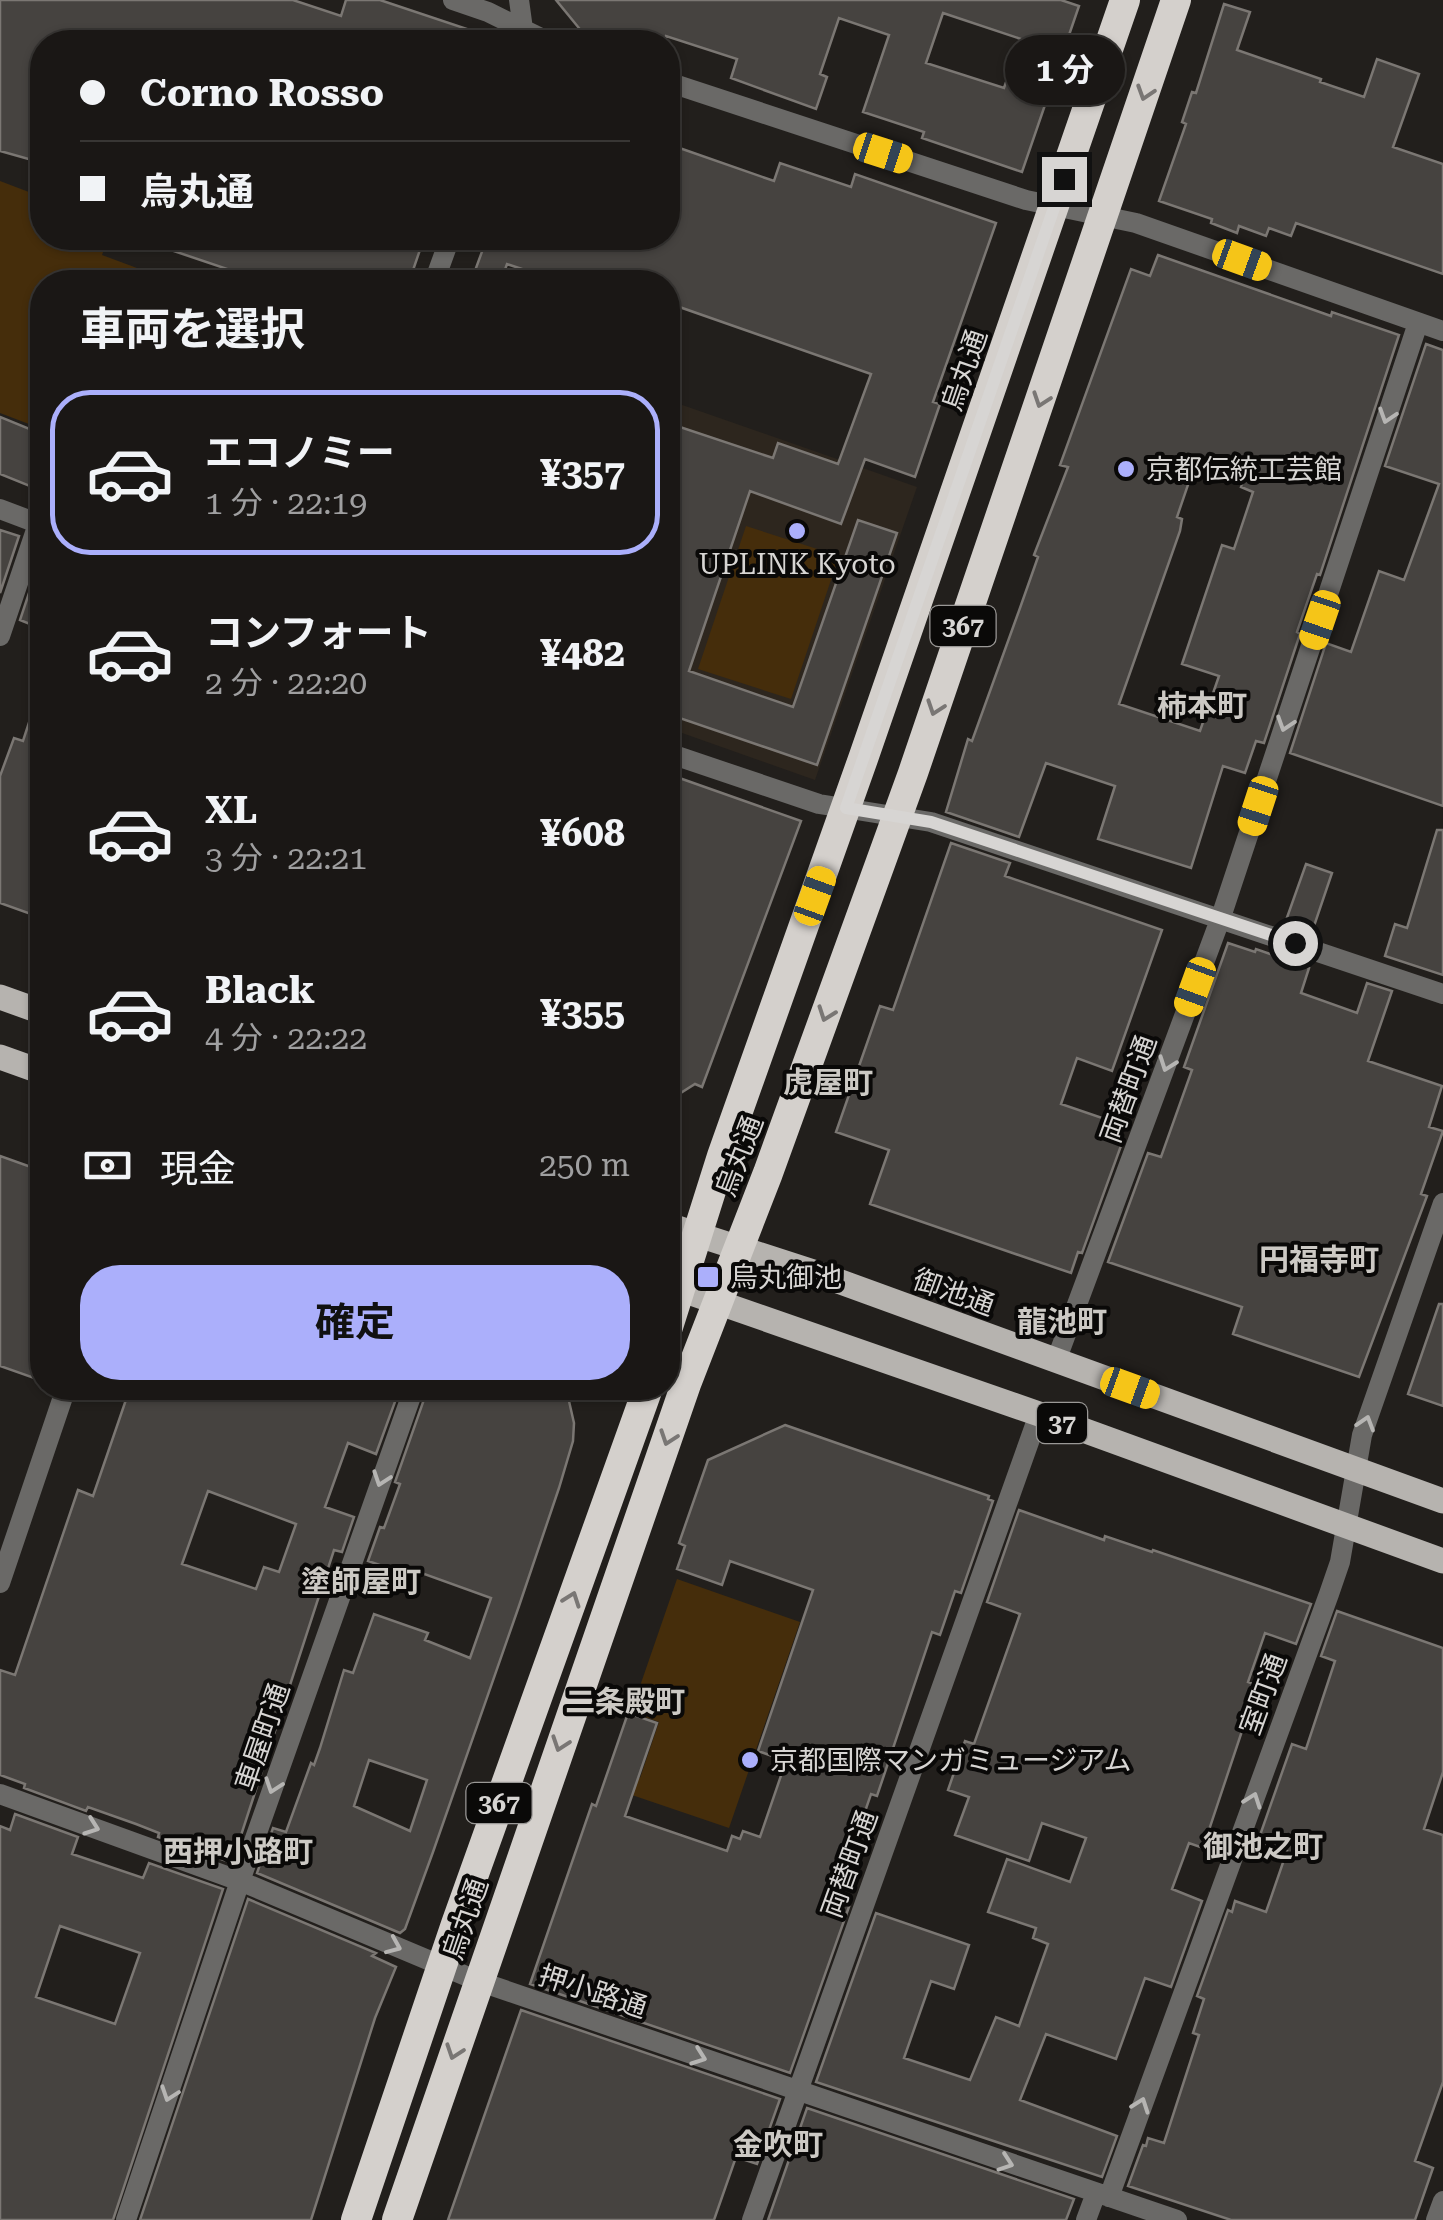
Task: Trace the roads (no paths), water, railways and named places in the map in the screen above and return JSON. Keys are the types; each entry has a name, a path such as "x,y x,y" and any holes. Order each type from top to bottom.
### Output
{"highway":[{"name":"烏丸通","path":"682,1230 846,808 1125,0"},
{"name":"烏丸通","path":"397,2220 686,1384 898,817 1176,0"},
{"name":"烏丸通","path":"356,2220 644,1400"}],"main road":[{"path":"0,997 30,1008"},
{"path":"0,1057 30,1068"},
{"name":"御池通","path":"682,1230 1443,1501"},
{"name":"37","path":"680,1289 1443,1561"}],"street":[{"path":"453,0 488,12 513,30"},
{"path":"519,0 521,30"},
{"path":"680,86 1026,200 1136,223 1443,332"},
{"name":"両替町通","path":"1056,1361 1221,918 1418,323"},
{"path":"0,508 30,520"},
{"path":"0,636 30,552"},
{"path":"680,756 819,804 931,822 1443,994"},
{"name":"室町通","path":"1086,2220 1102,2195 1329,1594 1340,1562 1362,1435 1443,1203"},
{"path":"0,1583 62,1400"},
{"name":"車屋町通","path":"126,2220 240,1880 410,1400"},
{"name":"両替町通","path":"752,2220 1039,1414"},
{"name":"押小路通","path":"0,1794 240,1880 478,1981 1177,2220"},
{"path":"1436,2220 1443,2201"}],"place":[{"name":"京都伝統工芸館","path":"1126,469"},
{"name":"UPLINK Kyoto","path":"797,531"},
{"name":"烏丸御池","path":"708,1277"},
{"name":"京都国際マンガミュージアム","path":"750,1760"}],"district":[{"name":"柿本町","path":"1202,706"},
{"name":"虎屋町","path":"828,1083"},
{"name":"円福寺町","path":"1319,1260"},
{"name":"龍池町","path":"1062,1322"},
{"name":"塗師屋町","path":"361,1582"},
{"name":"二条殿町","path":"625,1702"},
{"name":"御池之町","path":"1263,1847"},
{"name":"西押小路町","path":"238,1852"},
{"name":"金吹町","path":"778,2145"}]}
